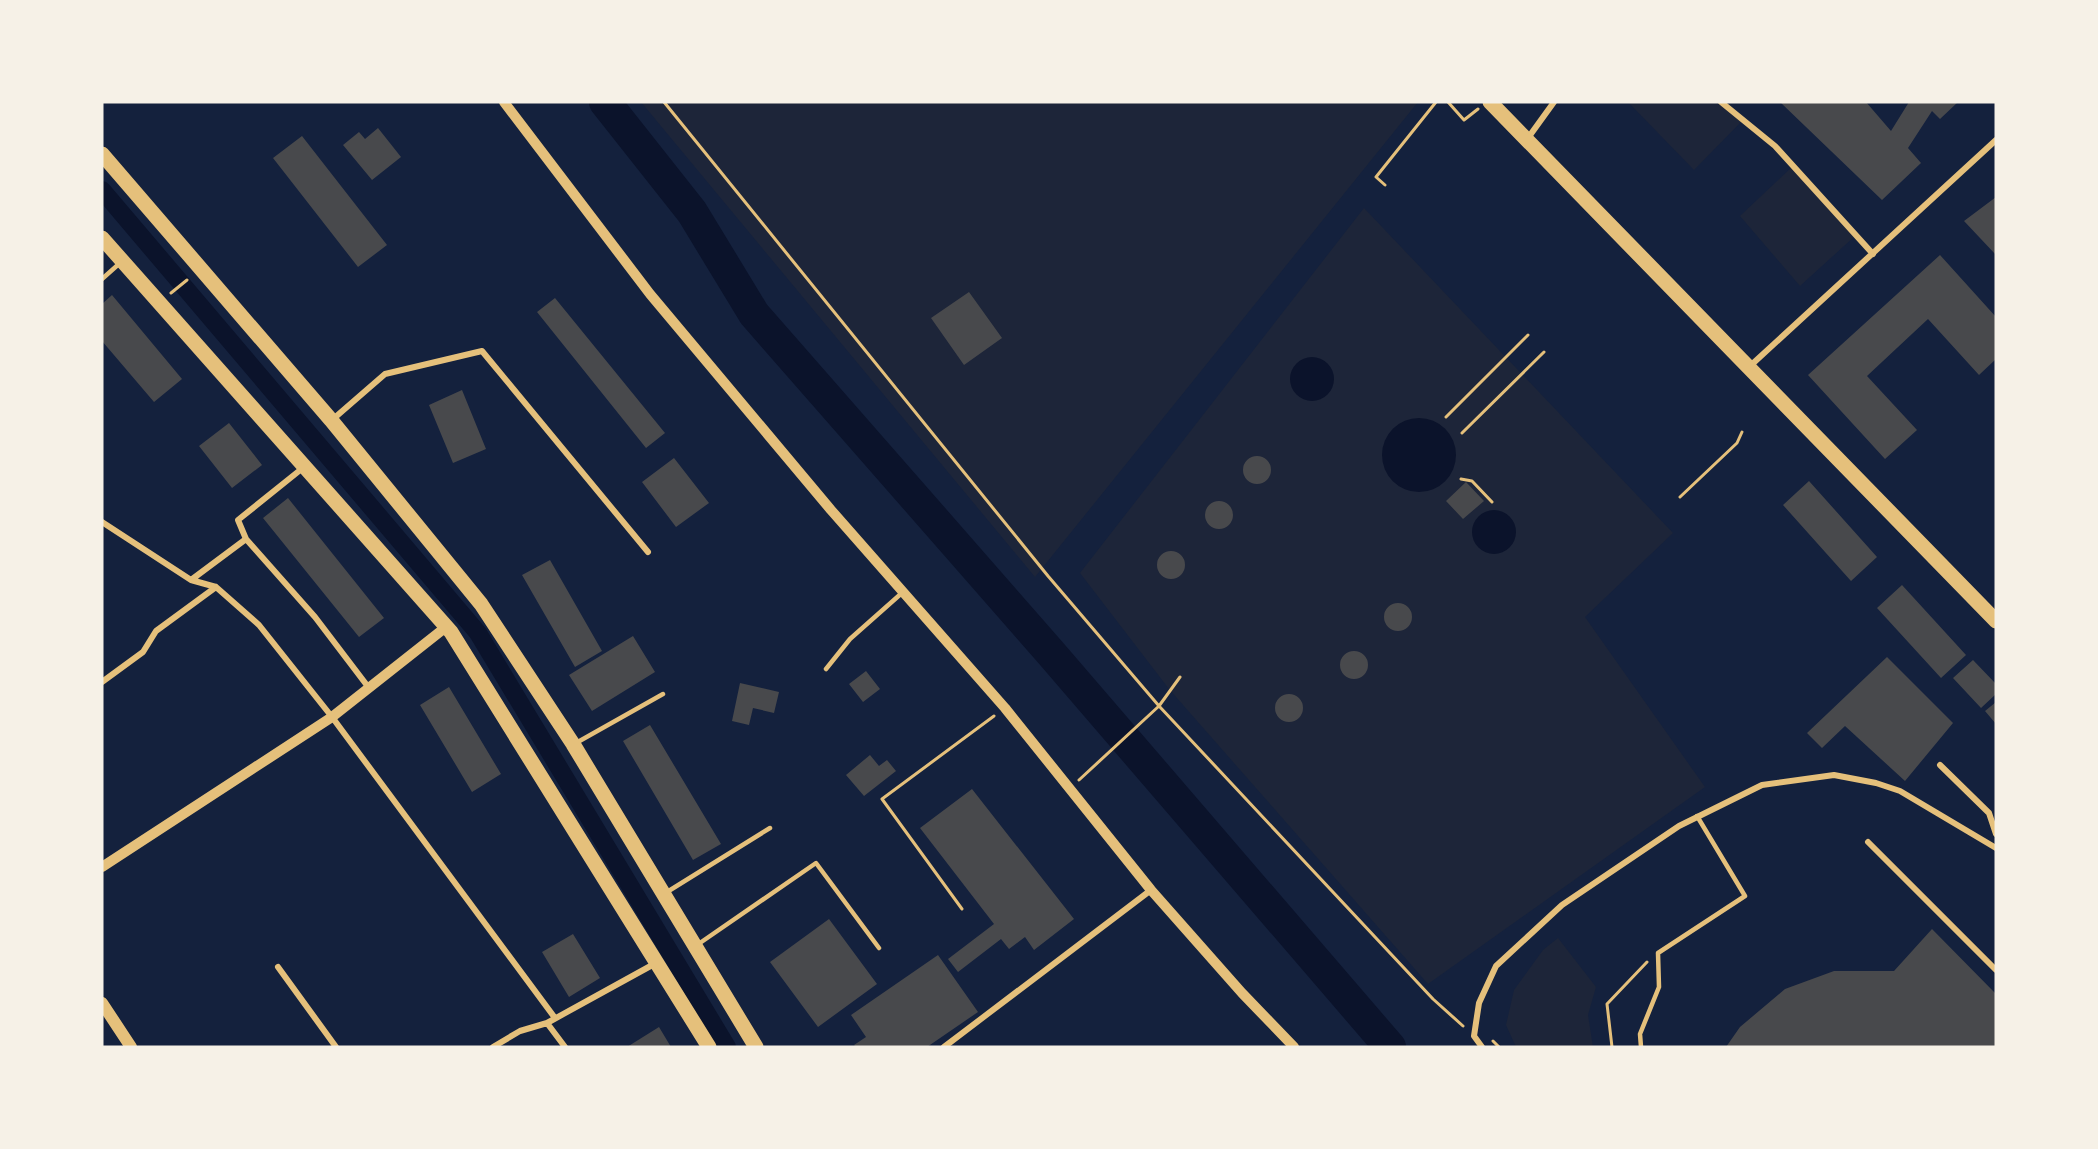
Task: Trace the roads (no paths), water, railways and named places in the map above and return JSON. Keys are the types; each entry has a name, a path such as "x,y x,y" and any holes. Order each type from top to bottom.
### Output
{"main road":[{"path":"1484,105 1527,140 1996,621"},
{"path":"102,154 331,420 481,604 573,744 756,1047"},
{"path":"102,238 446,627 708,1047"},
{"path":"102,1003 131,1047"}],"street":[{"path":"504,102 650,294 831,510 1005,708 1151,890 1242,993 1294,1047"},
{"path":"1527,140 1554,102"},
{"path":"1721,102 1775,146 1873,254"},
{"path":"1749,367 1995,143"},
{"path":"331,420 385,374 482,351 648,552"},
{"path":"305,467 238,520 246,539 315,617 369,689"},
{"path":"102,522 191,580 216,587 259,625 332,717 555,1018"},
{"path":"191,580 246,539"},
{"path":"102,682 143,652 156,631 216,587"},
{"path":"102,867 332,717 446,627"},
{"path":"1940,765 1989,813 1996,834"},
{"path":"1482,1047 1474,1036 1479,1003 1496,966 1562,905 1697,816 1762,785 1834,775 1876,783 1900,791 1996,848"},
{"path":"1868,842 1996,970"},
{"path":"944,1047 1151,890"},
{"path":"493,1047 520,1031 547,1023 657,962"},
{"path":"278,967 336,1047"},
{"path":"547,1023 565,1047"}],"lane":[{"path":"102,279 122,261"},
{"path":"826,669 850,639 903,592"},
{"path":"573,744 663,694"},
{"path":"1641,1047 1640,1034 1659,987 1658,953 1745,896 1697,816"},
{"path":"664,893 770,828"},
{"path":"695,946 816,863 879,948"}],"waterway":[{"path":"605,102 692,212 754,314 1050,652 1390,1047"},
{"path":"102,190 478,633 727,1047"}]}
